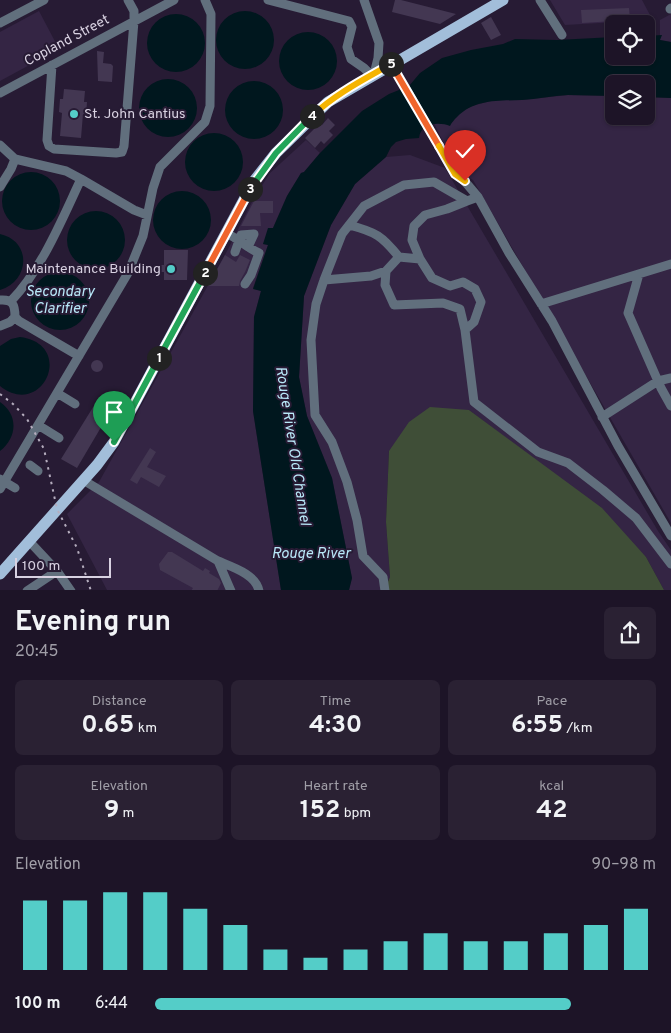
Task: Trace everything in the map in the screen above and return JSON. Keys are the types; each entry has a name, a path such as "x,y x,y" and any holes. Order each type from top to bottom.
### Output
{"main road":[{"path":"0,574 114,442 254,181 276,153 328,102 373,74 503,0"}],"street":[{"path":"0,23 44,0"},
{"path":"52,65 47,140 49,146 54,149 122,152 134,21 134,11 128,0"},
{"name":"Copland Street","path":"0,93 174,0"},
{"path":"15,488 1,483 38,425 128,273 142,236 160,167 201,126 209,112 211,14 205,0"},
{"path":"268,0 349,21 352,27 347,47 350,59 373,74 379,52 379,43 364,0"},
{"path":"540,0 562,35"},
{"path":"392,64 455,174 478,197 509,253 541,304 602,417 671,536"},
{"path":"0,145 15,159 66,171 134,210 147,214"},
{"path":"0,187 15,159"},
{"path":"11,301 26,284 56,232 81,179"},
{"path":"385,590 383,577 362,556 357,520 347,482 332,442 315,415 310,340 316,304 342,234 364,206 404,185 434,182 467,201"},
{"path":"465,330 474,322 481,302 475,289 463,282 450,286 432,278 420,259 412,240 414,226 424,215 447,209 478,197"},
{"path":"350,225 371,230 386,241 399,257 420,259"},
{"path":"226,233 239,239 259,253 251,275 245,284"},
{"path":"235,252 240,234 254,234 248,247"},
{"path":"324,280 371,276 386,271 399,257"},
{"path":"541,304 667,266 671,275"},
{"path":"386,271 385,285 394,305 444,303 460,309 465,330 474,402 538,452 568,464 603,490 636,518 671,564"},
{"path":"639,274 628,313 671,406"},
{"path":"0,300 9,300 15,307 15,317 10,322 0,326"},
{"path":"15,317 79,356"},
{"path":"602,417 658,381 671,378"},
{"path":"57,393 75,404"},
{"path":"38,425 59,438"},
{"path":"30,465 38,471"},
{"path":"83,480 218,562 239,570 250,577 258,585 259,590"},
{"path":"29,541 57,571 70,590"},
{"path":"218,562 231,590"},
{"path":"27,590 57,571"}],"shaded area":[{"path":"550,0 642,0 650,15 605,15 605,23 565,25"},
{"path":"39,11 59,49 0,81 0,32"},
{"path":"671,14 671,42 660,40 660,20"},
{"path":"568,95 605,96 605,125 655,125 655,97 671,98 671,523 473,180 456,169 434,123 451,123 462,111 494,100 522,100"},
{"path":"306,140 320,153 301,173 263,244 268,245 253,288 261,291 254,317 253,411 281,590 107,590 67,514 99,482 226,253 254,198 270,173"},
{"path":"410,155 445,168 658,531 671,550 671,590 664,590 646,557 535,460 469,410 389,451 386,522 390,577 384,590 349,590 352,578 332,478 307,416 299,377 304,296 331,225 355,184 386,157"}],"green space":[{"path":"430,407 469,410 602,508 646,557 664,590 384,590 390,577 386,522 389,451 409,422"}],"water":[{"path":"245,11 256,13 269,24 274,40 272,51 261,64 245,69 234,67 221,56 216,40 218,29 229,16"},
{"path":"176,14 187,16 200,27 205,43 203,54 192,67 176,72 165,70 152,59 147,43 149,32 160,19"},
{"path":"308,32 319,34 332,45 337,61 335,72 324,85 308,90 297,88 284,77 279,61 281,50 292,37"},
{"name":"Rouge River","path":"655,35 662,35 660,40 671,42 671,98 655,97 655,75 605,75 605,96 568,95 479,104 464,111 450,126 432,124 423,129 419,138 396,142 386,157 355,184 331,225 304,296 299,377 307,416 332,478 352,578 349,590 281,590 253,411 254,317 261,291 253,289 268,245 263,244 268,228 273,228 287,196 301,173 362,111 389,94 409,86 420,73 442,58 503,44 515,39 557,40 605,37 605,65 655,65"},
{"path":"168,79 179,81 192,92 197,108 195,119 184,132 168,137 157,135 144,124 139,108 141,97 152,84"},
{"path":"254,81 265,83 278,94 283,110 281,121 270,134 254,139 243,137 230,126 225,110 227,99 238,86"},
{"path":"214,133 225,135 238,146 243,162 241,173 230,186 214,191 203,189 190,178 185,162 187,151 198,138"},
{"path":"31,172 42,174 55,185 60,201 58,212 47,225 31,230 20,228 7,217 2,201 4,190 15,177"},
{"path":"182,191 193,193 206,204 211,220 209,231 198,244 182,249 171,247 158,236 153,220 155,209 166,196"},
{"name":"Secondary Clarifier","path":"96,211 107,213 120,224 125,240 123,251 112,264 96,269 85,267 72,256 67,240 69,229 80,216"},
{"name":"Secondary Clarifier","path":"0,234 18,244 22,252 23,261 22,270 17,278 10,285 0,290"},
{"name":"Secondary Clarifier","path":"60,272 71,274 84,285 89,301 87,312 76,325 60,330 49,328 36,317 31,301 33,290 44,277"},
{"name":"Secondary Clarifier","path":"20,337 37,343 47,352 50,365 47,377 40,387 29,394 16,394 0,386 0,346 11,339"},
{"path":"0,402 10,413 13,426 10,440 0,451"}],"building":[{"path":"395,0 456,14 440,24 392,12"},
{"path":"629,8 630,15 605,15 605,22 582,23 581,10"},
{"path":"491,17 501,35 491,40 481,23"},
{"path":"97,51 104,52 103,63 113,66 112,82 98,81"},
{"name":"St. John Cantius","path":"64,89 85,91 84,102 87,102 86,115 83,114 81,138 60,136 62,113 59,112 60,99 63,99"},
{"path":"328,118 335,125 329,131 333,135 324,144 321,141 315,148 305,138"},
{"path":"254,201 273,201 273,213 260,213 261,226 241,226"},
{"name":"Maintenance Building","path":"164,250 188,250 187,280 164,280 164,272 155,272 155,265 164,265"},
{"path":"225,255 236,262 240,255 250,260 239,286 208,286"},
{"path":"99,360 102,361 102,371 95,372 92,371 91,364 92,361"},
{"path":"95,404 110,412 77,468 61,459"},
{"path":"150,448 156,452 147,467 166,476 159,487 141,477 137,484 130,480"},
{"path":"168,552 172,552 203,571 205,568 210,571 209,573 219,579 221,583 218,590 192,590 193,588 160,570 159,564"}],"railway":[{"path":"0,394 27,419 44,449 57,509 77,548 91,590"}],"place":[{"name":"St. John Cantius","path":"74,114"},
{"name":"Maintenance Building","path":"171,269"}],"route":[{"path":"114,442 254,181 276,153 328,102 392,64 455,174 465,181"}],"water label":[{"name":"Rouge River Old Channel","path":"292,446"}]}
